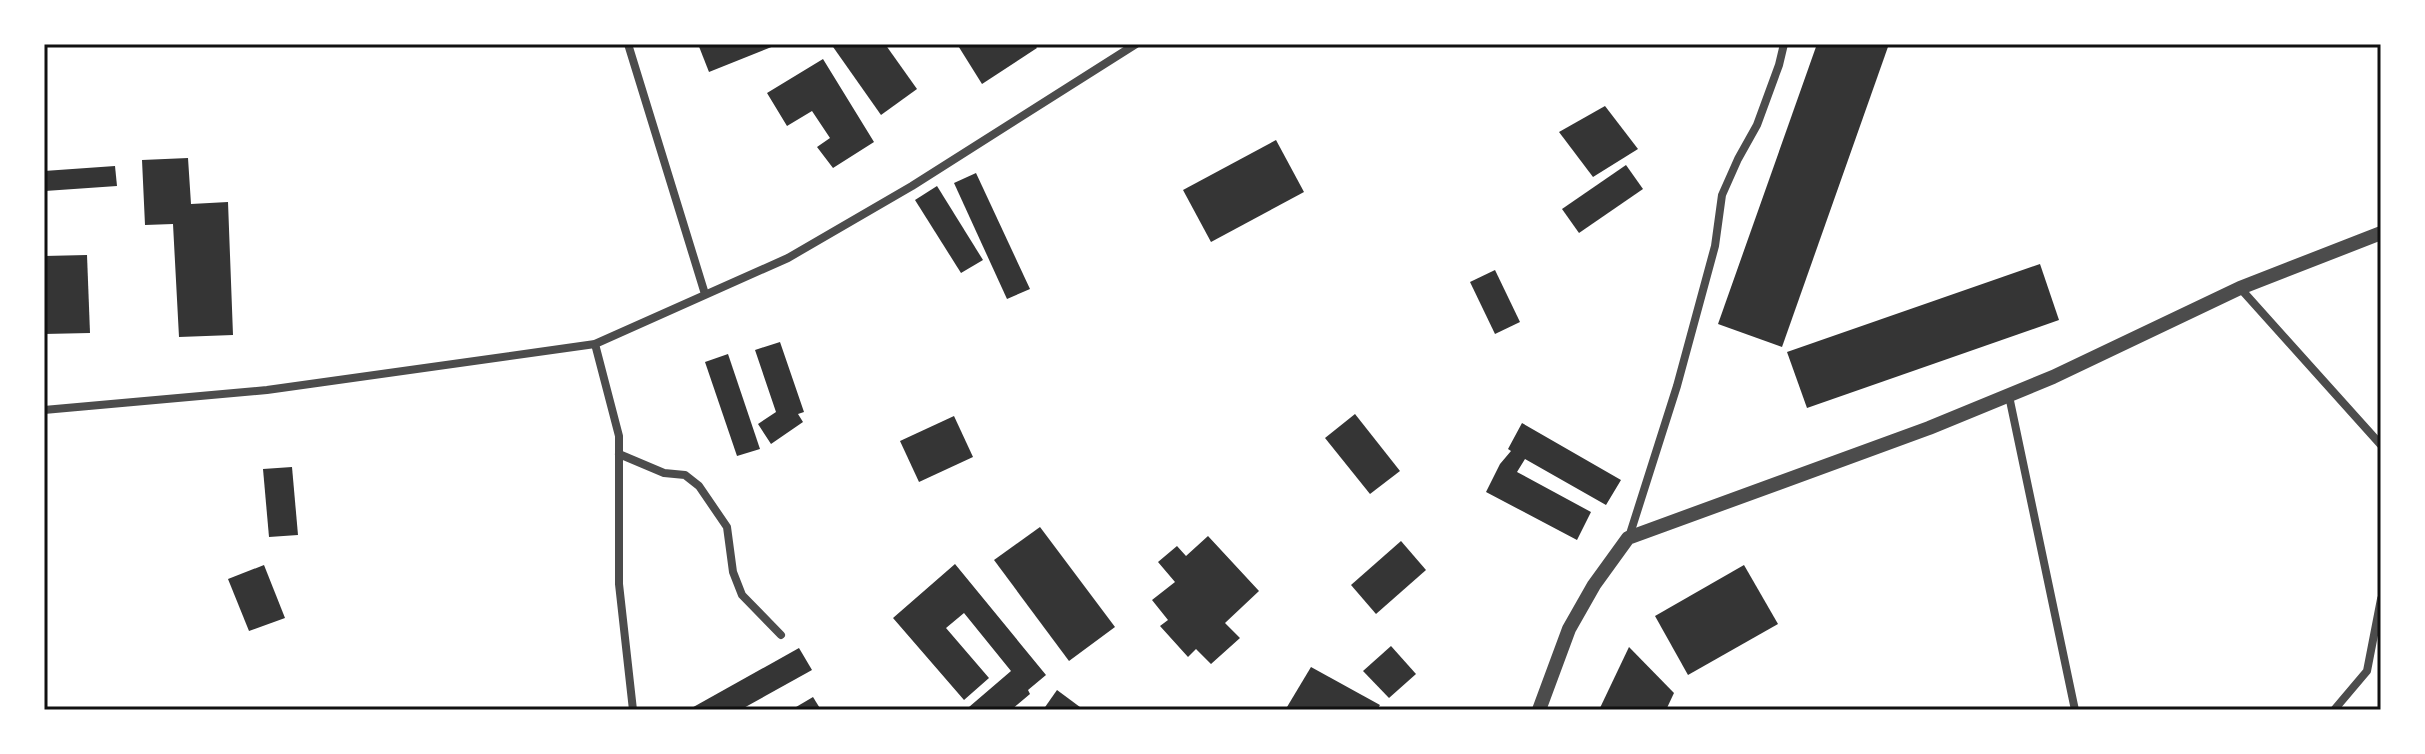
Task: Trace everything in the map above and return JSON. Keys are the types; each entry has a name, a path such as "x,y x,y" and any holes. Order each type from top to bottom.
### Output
{"street":[{"path":"628,44 705,294"},
{"path":"44,410 267,390 595,344 788,258 912,186 1136,44"},
{"path":"1539,710 1569,629 1594,585 1628,538 1677,386 1715,246 1722,195 1757,125 1784,44"},
{"path":"1628,538 2009,396 2240,288 2381,233"},
{"path":"2240,288 2381,445"},
{"path":"595,344 619,436 619,584 633,710"},
{"path":"2009,396 2075,710"},
{"path":"619,454 664,473 685,475 699,486 727,527 733,572 742,595 781,635"},
{"path":"2334,710 2367,671 2381,599"}],"building":[{"path":"698,44 779,44 709,72"},
{"path":"831,44 885,44 917,89 881,115"},
{"path":"957,44 1034,44 1037,48 982,84"},
{"path":"1817,44 1889,44 1782,347 1718,324"},
{"path":"823,59 874,142 833,168 817,147 830,138 812,111 787,126 767,93"},
{"path":"1605,106 1638,149 1593,177 1559,132"},
{"path":"1276,140 1304,192 1211,242 1183,190"},
{"path":"188,158 191,204 228,202 233,335 179,337 173,224 145,225 142,160"},
{"path":"1626,165 1643,189 1579,233 1562,209"},
{"path":"115,166 117,186 45,191 44,171"},
{"path":"976,173 1030,289 1007,299 954,183"},
{"path":"937,186 983,260 961,273 915,200"},
{"path":"87,255 90,333 44,334 44,256"},
{"path":"2040,264 2059,320 1807,408 1787,352"},
{"path":"1495,270 1520,322 1495,334 1470,282"},
{"path":"780,342 804,412 798,414 803,422 771,444 758,424 776,412 755,350"},
{"path":"728,354 760,449 737,456 705,362"},
{"path":"1355,414 1400,471 1370,494 1325,438"},
{"path":"954,416 973,457 919,482 900,441"},
{"path":"1522,423 1621,480 1606,505 1525,459 1517,472 1591,512 1577,540 1486,492 1500,464 1511,451 1508,449"},
{"path":"292,467 298,535 269,537 263,469"},
{"path":"1040,527 1115,627 1069,661 994,560"},
{"path":"1208,536 1259,591 1225,623 1240,638 1211,664 1196,649 1188,657 1160,626 1168,620 1152,600 1175,582 1158,562 1177,546 1186,556"},
{"path":"1401,541 1426,570 1376,614 1351,585"},
{"path":"955,564 1046,675 1011,710 972,710 969,707 1011,671 964,613 946,628 989,678 964,700 893,618"},
{"path":"264,565 285,618 249,631 228,579"},
{"path":"1744,565 1778,624 1688,675 1655,616"},
{"path":"1391,646 1416,674 1389,698 1363,671"},
{"path":"1629,647 1674,693 1666,710 1599,710"},
{"path":"799,648 812,670 740,710 688,710"},
{"path":"1311,667 1380,705 1377,710 1291,710 1287,707"},
{"path":"1057,690 1084,710 1043,710"},
{"path":"813,697 821,710 791,710"}]}
